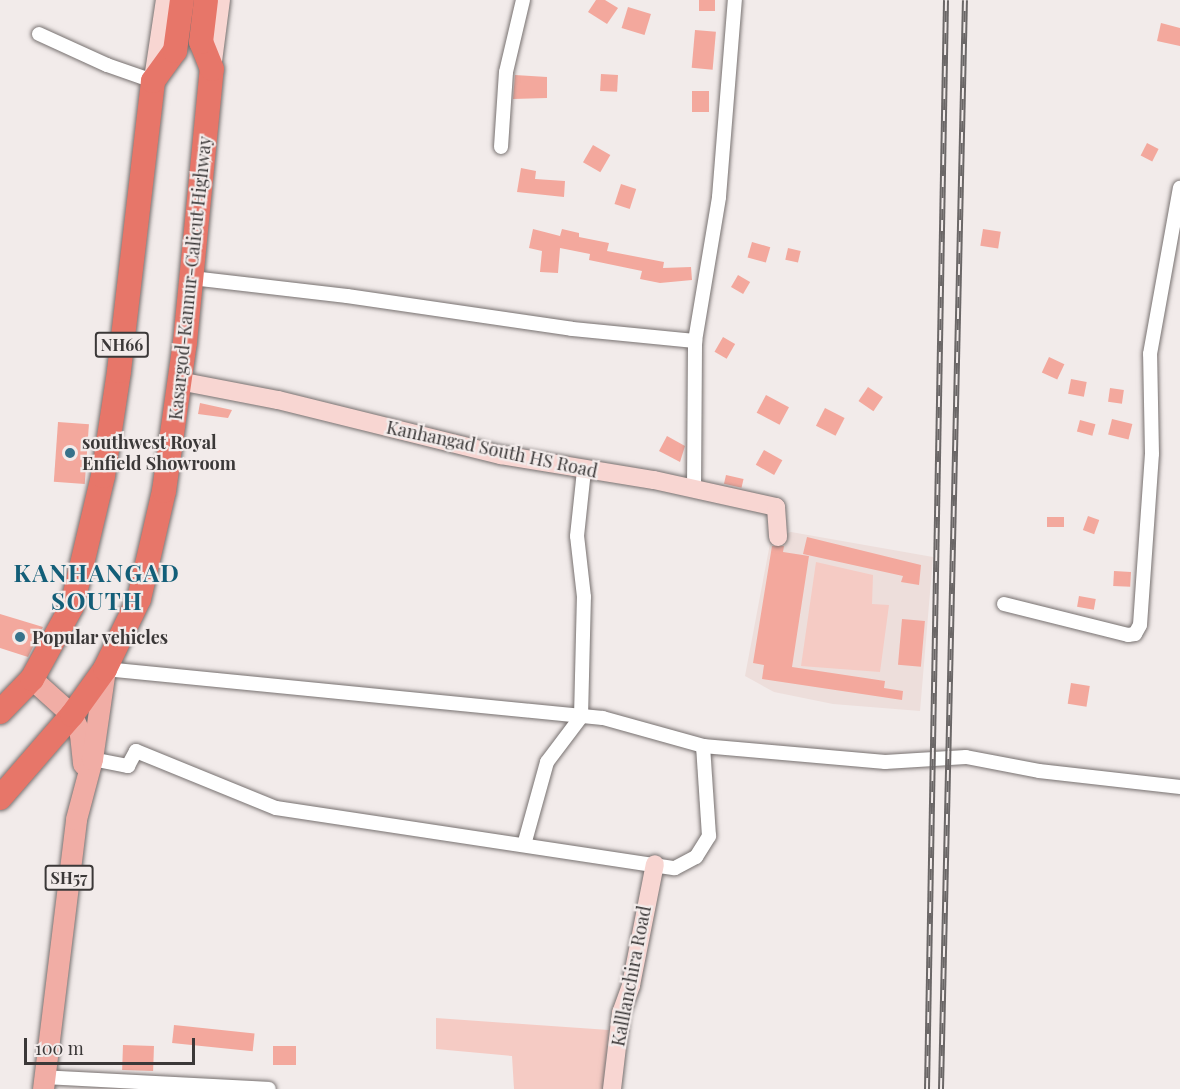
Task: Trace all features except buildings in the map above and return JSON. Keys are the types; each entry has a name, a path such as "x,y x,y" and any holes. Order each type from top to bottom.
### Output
{"highway":[{"name":"NH66","path":"0,712 32,679 72,606 103,476 153,81 175,51 182,0"},
{"name":"Kasargod-Kannur-Calicut Highway","path":"0,798 72,715 105,669 139,599 164,491 192,278 212,69 201,42 206,0"}],"main road":[{"name":"SH57","path":"76,819 93,759 105,669"},
{"path":"32,679 72,715"},
{"name":"SH57","path":"42,1083 83,761 80,734 72,715"}],"street":[{"path":"39,34 107,65 153,81 165,0"},
{"path":"212,69 221,0"},
{"path":"501,147 506,72 524,0"},
{"path":"694,490 695,341 720,197 735,0"},
{"path":"1004,604 1128,634 1136,634 1140,625 1152,454 1150,354 1180,188"},
{"path":"192,278 347,296 572,329 695,341"},
{"name":"Kanhangad South HS Road","path":"179,381 278,400 501,455 776,507 778,537"},
{"path":"524,845 547,762 581,717 584,597 577,536 584,470"},
{"path":"105,669 581,717 639,726 703,746 885,762 966,757 1039,771 1180,787"},
{"path":"93,759 128,766 136,751 276,808 675,868 696,857 709,836 703,746"},
{"name":"Kalllanchira Road","path":"612,1089 621,1013 631,985 655,864"},
{"path":"42,1083 269,1089"}],"shaded area":[{"path":"791,532 933,557 920,711 833,704 774,692 745,676 771,538"},
{"path":"816,562 873,575 872,604 889,605 880,672 801,666"},
{"path":"436,1018 609,1030 603,1089 514,1089 512,1056 436,1049"}],"railway":[{"path":"927,1089 946,0"},
{"path":"941,1089 965,0"}],"place":[{"name":"southwest Royal Enfield Showroom","path":"70,453"},
{"name":"Popular vehicles","path":"20,637"}],"district":[{"name":"KANHANGAD SOUTH","path":"97,587"}]}
